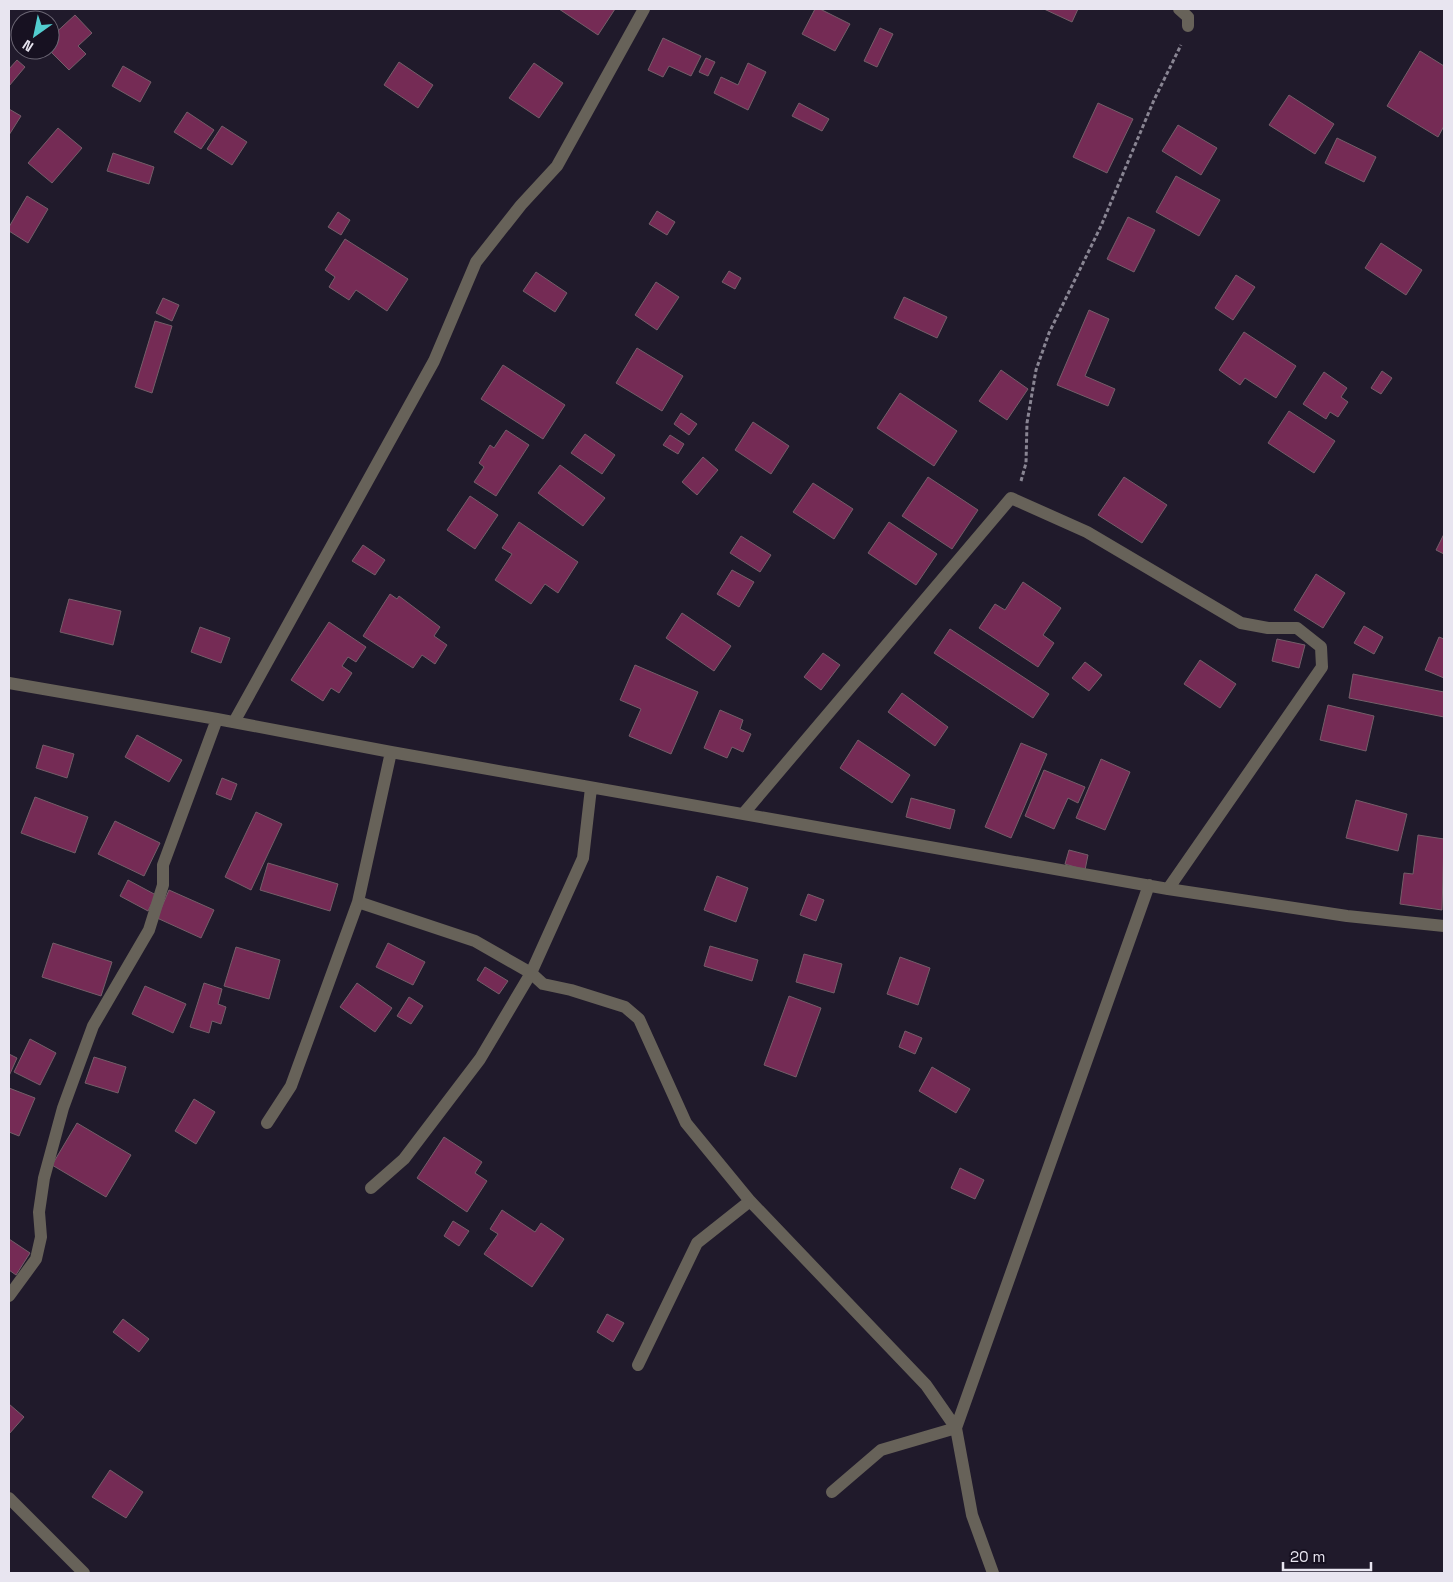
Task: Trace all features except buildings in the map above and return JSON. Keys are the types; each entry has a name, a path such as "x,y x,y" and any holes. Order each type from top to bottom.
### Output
{"street":[{"path":"234,722 434,361 476,262 521,205 557,166 644,9"},
{"path":"1179,9 1188,17 1188,26"},
{"path":"744,813 1010,498 1087,532 1241,623 1268,628 1298,628 1321,646 1322,667 1168,889"},
{"path":"9,683 234,722 591,788 744,813 1168,889 1348,916 1444,926"},
{"path":"9,1296 36,1259 42,1237 39,1212 44,1178 63,1108 93,1026 149,930 163,885 163,866 217,719"},
{"path":"267,1123 291,1086 358,902 391,752"},
{"path":"371,1188 404,1159 480,1059 531,973 583,858 591,788"},
{"path":"956,1428 1149,885"},
{"path":"358,902 475,942 531,973 543,984 571,990 625,1007 639,1019 686,1123 750,1201 926,1386 956,1428 972,1515 993,1573"},
{"path":"638,1365 698,1243 750,1201"},
{"path":"832,1492 881,1450 956,1428"},
{"path":"9,1498 84,1573"}],"path":[{"path":"1010,498 1022,480 1026,463 1027,423 1036,370 1050,333 1101,226 1154,100 1188,26"}]}
